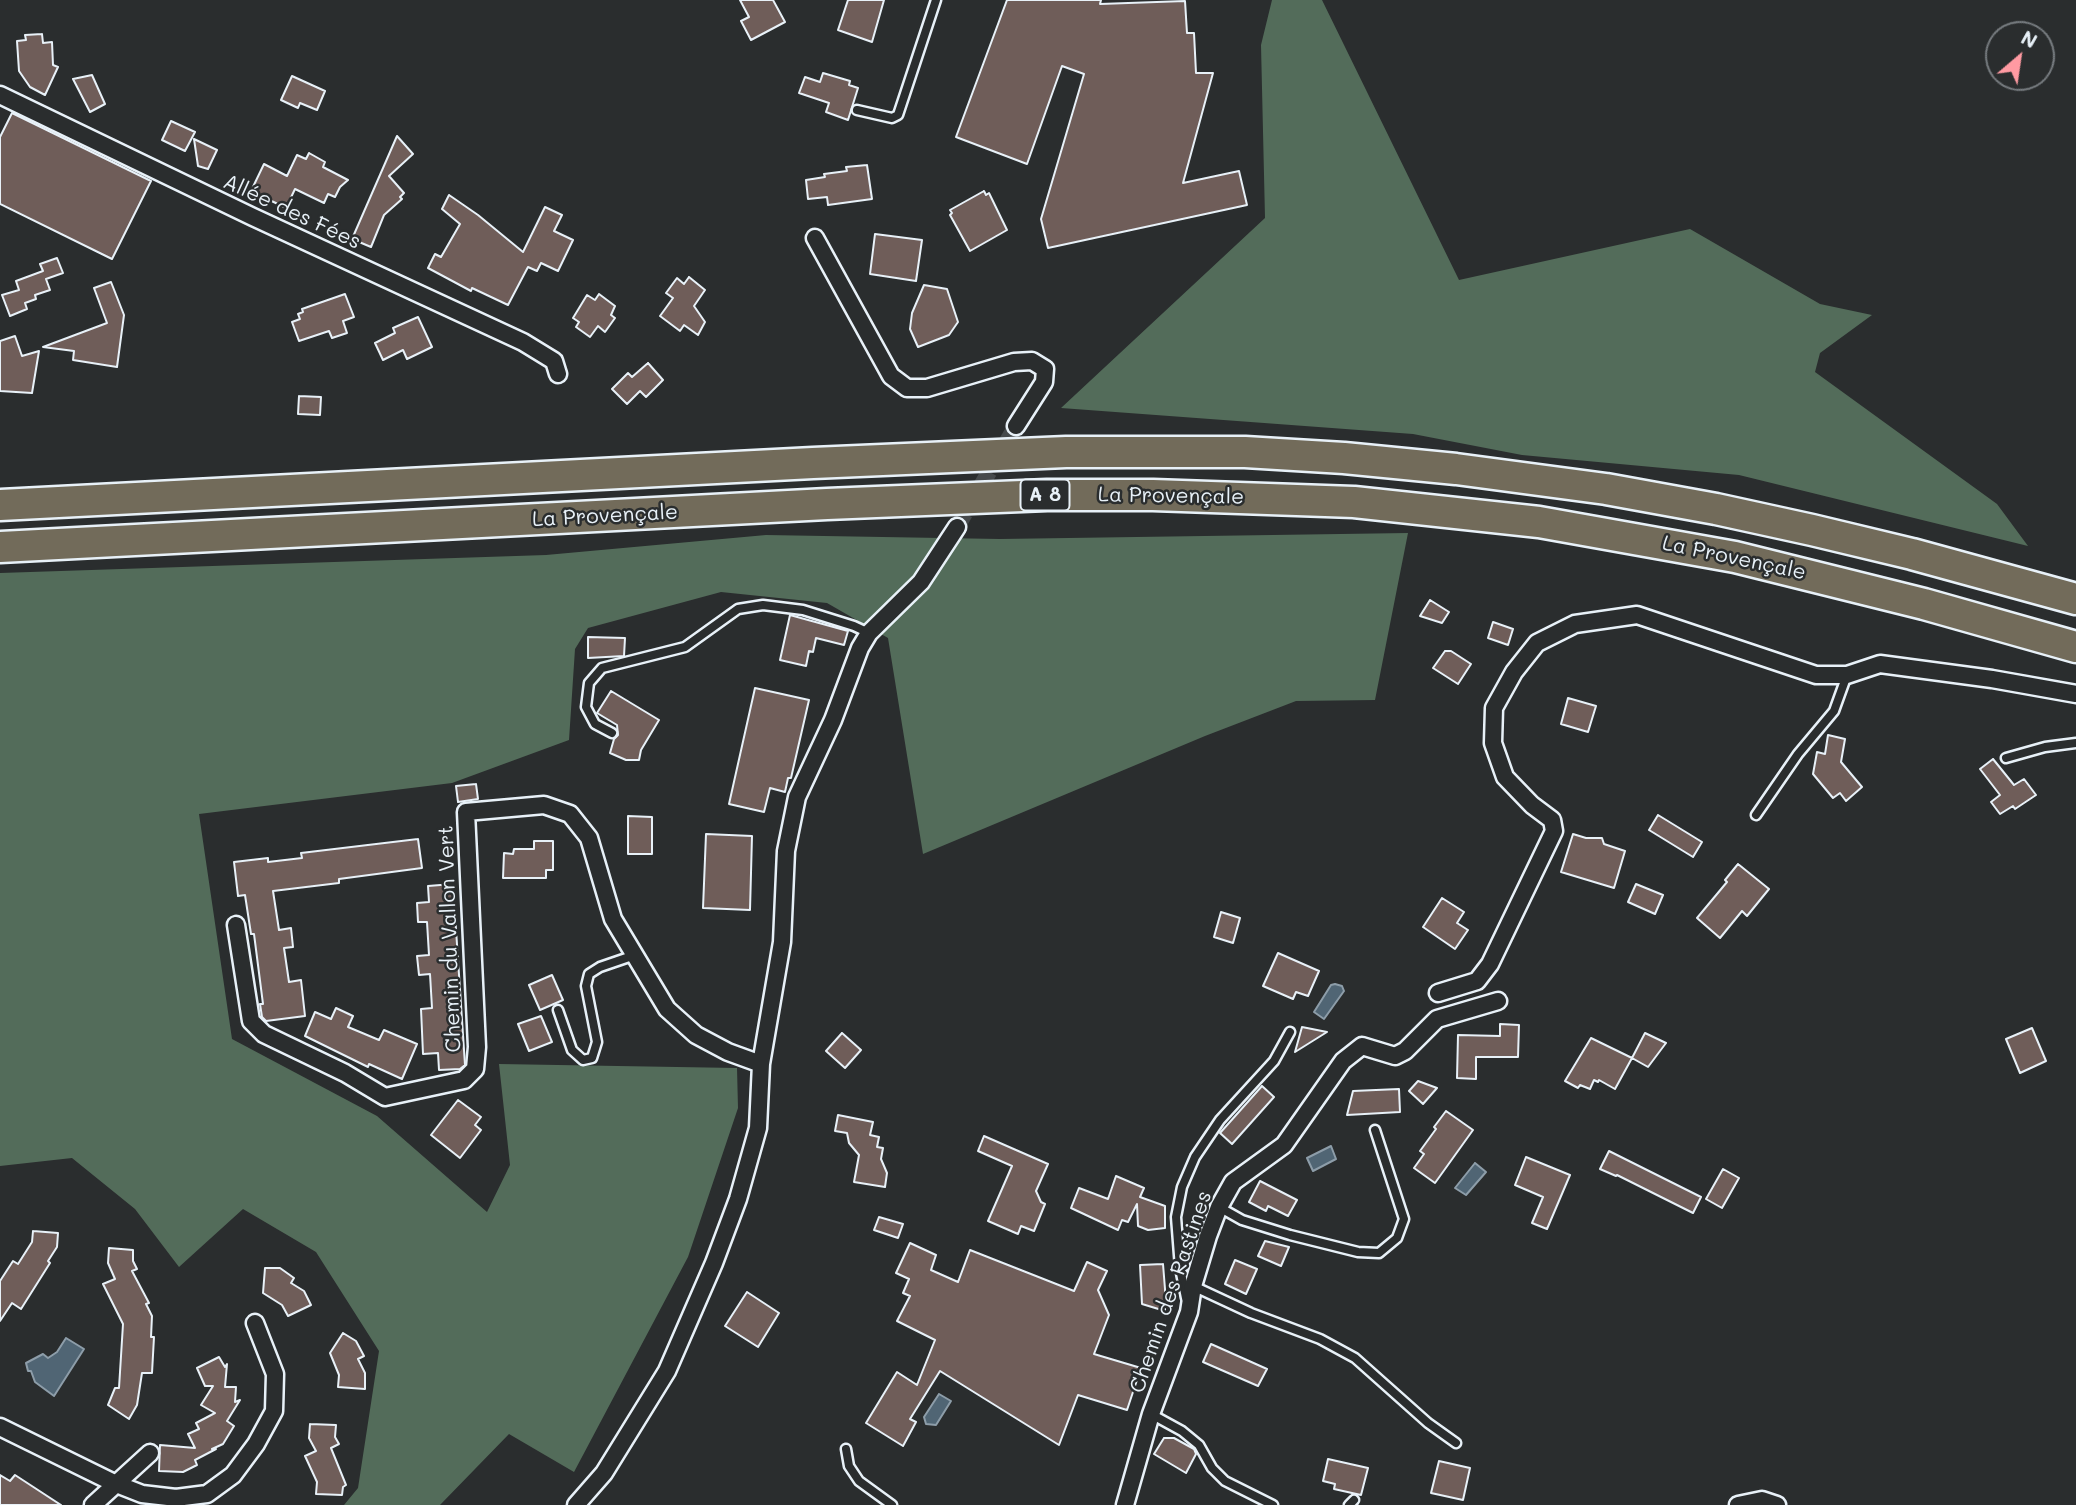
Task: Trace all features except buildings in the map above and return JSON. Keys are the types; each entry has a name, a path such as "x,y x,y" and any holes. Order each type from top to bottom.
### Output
{"highway":[{"name":"La Provençale","path":"0,505 1013,454 1140,451 1257,453 1344,457 1456,469 1630,493 1849,539 2076,599"},
{"name":"La Provençale","path":"0,547 1047,495 1179,495 1354,502 1539,522 1735,557 1840,582 2076,647"}],"street":[{"name":"Allée des Fées","path":"0,95 253,217 523,342 554,361 558,374"},
{"path":"815,238 891,376 906,388 927,388 1014,362 1032,360 1045,369 1044,382 1016,426"},
{"path":"576,1505 604,1473 667,1371 714,1263 738,1199 758,1128 761,1064 782,942 786,851 797,797 833,720 860,648 869,633 921,582 957,527"},
{"path":"1438,993 1477,981 1490,964 1554,831 1552,820 1532,805 1505,777 1493,743 1494,708 1514,672 1537,643 1575,624 1637,615 1816,675 1847,675 1880,664 1993,678 2076,694"},
{"name":"Chemin du Vallon Vert","path":"236,925 251,1021 264,1034 345,1073 385,1097 464,1080 475,1069 477,1047 466,811 544,805 570,814 589,838 612,919 667,1009 696,1035 728,1052 761,1064"},
{"name":"Chemin des Rastines","path":"1125,1505 1151,1414 1189,1311 1219,1206 1233,1182 1284,1144 1343,1061 1362,1046 1395,1056 1405,1051 1437,1019 1498,1001"},
{"path":"0,1426 114,1483 142,1494 176,1497 207,1494 233,1475 256,1444 274,1411 275,1374 255,1323"},
{"path":"93,1505 150,1453"},
{"path":"1738,1505 1762,1500 1777,1505"}],"lane":[{"path":"856,110 892,118 898,115 936,0"},
{"path":"612,733 595,724 586,707 589,683 602,668 685,647 738,609 763,605 803,610 853,625 869,633"},
{"path":"1756,815 1798,754 1834,711 1847,675"},
{"path":"2006,758 2046,747 2076,743"},
{"path":"558,1010 572,1050 583,1060 592,1058 597,1042 586,986 589,974 600,967 635,955"},
{"path":"1189,1311 1180,1268 1176,1217 1182,1187 1195,1157 1220,1120 1274,1062 1290,1032"},
{"path":"1219,1206 1242,1220 1290,1235 1358,1252 1379,1253 1397,1238 1405,1219 1375,1130"},
{"path":"1194,1286 1320,1339 1355,1358 1428,1423 1456,1443"},
{"path":"1151,1414 1182,1431 1199,1446 1212,1468 1225,1481 1273,1505"},
{"path":"846,1449 849,1466 859,1481 892,1505"}],"green space":[{"path":"1272,0 1322,0 1459,280 1690,229 1820,304 1872,315 1820,353 1815,372 1997,504 2028,546 1739,475 1522,455 1413,434 1061,408 1265,218 1261,45"},
{"path":"1408,533 1375,700 1296,701 1205,736 923,854 888,638 827,603 721,592 588,628 575,649 569,740 452,783 199,814 232,1039 377,1116 487,1212 510,1165 499,1064 737,1068 738,1108 688,1257 574,1472 509,1434 440,1505 344,1505 358,1488 379,1351 316,1252 243,1209 179,1267 135,1209 72,1158 0,1166 0,573 546,555 766,535 1000,539"}],"water":[{"path":"1331,985 1342,986 1344,991 1324,1019 1314,1012"},
{"path":"1331,1146 1336,1159 1313,1171 1307,1158"},
{"path":"1475,1163 1486,1172 1466,1195 1455,1188"},
{"path":"66,1338 84,1349 54,1396 35,1382 26,1363 43,1354 48,1358 57,1352"},
{"path":"939,1394 951,1401 936,1425 926,1424 924,1417"}],"tunnel":[{"path":"957,527 1016,426"}]}
